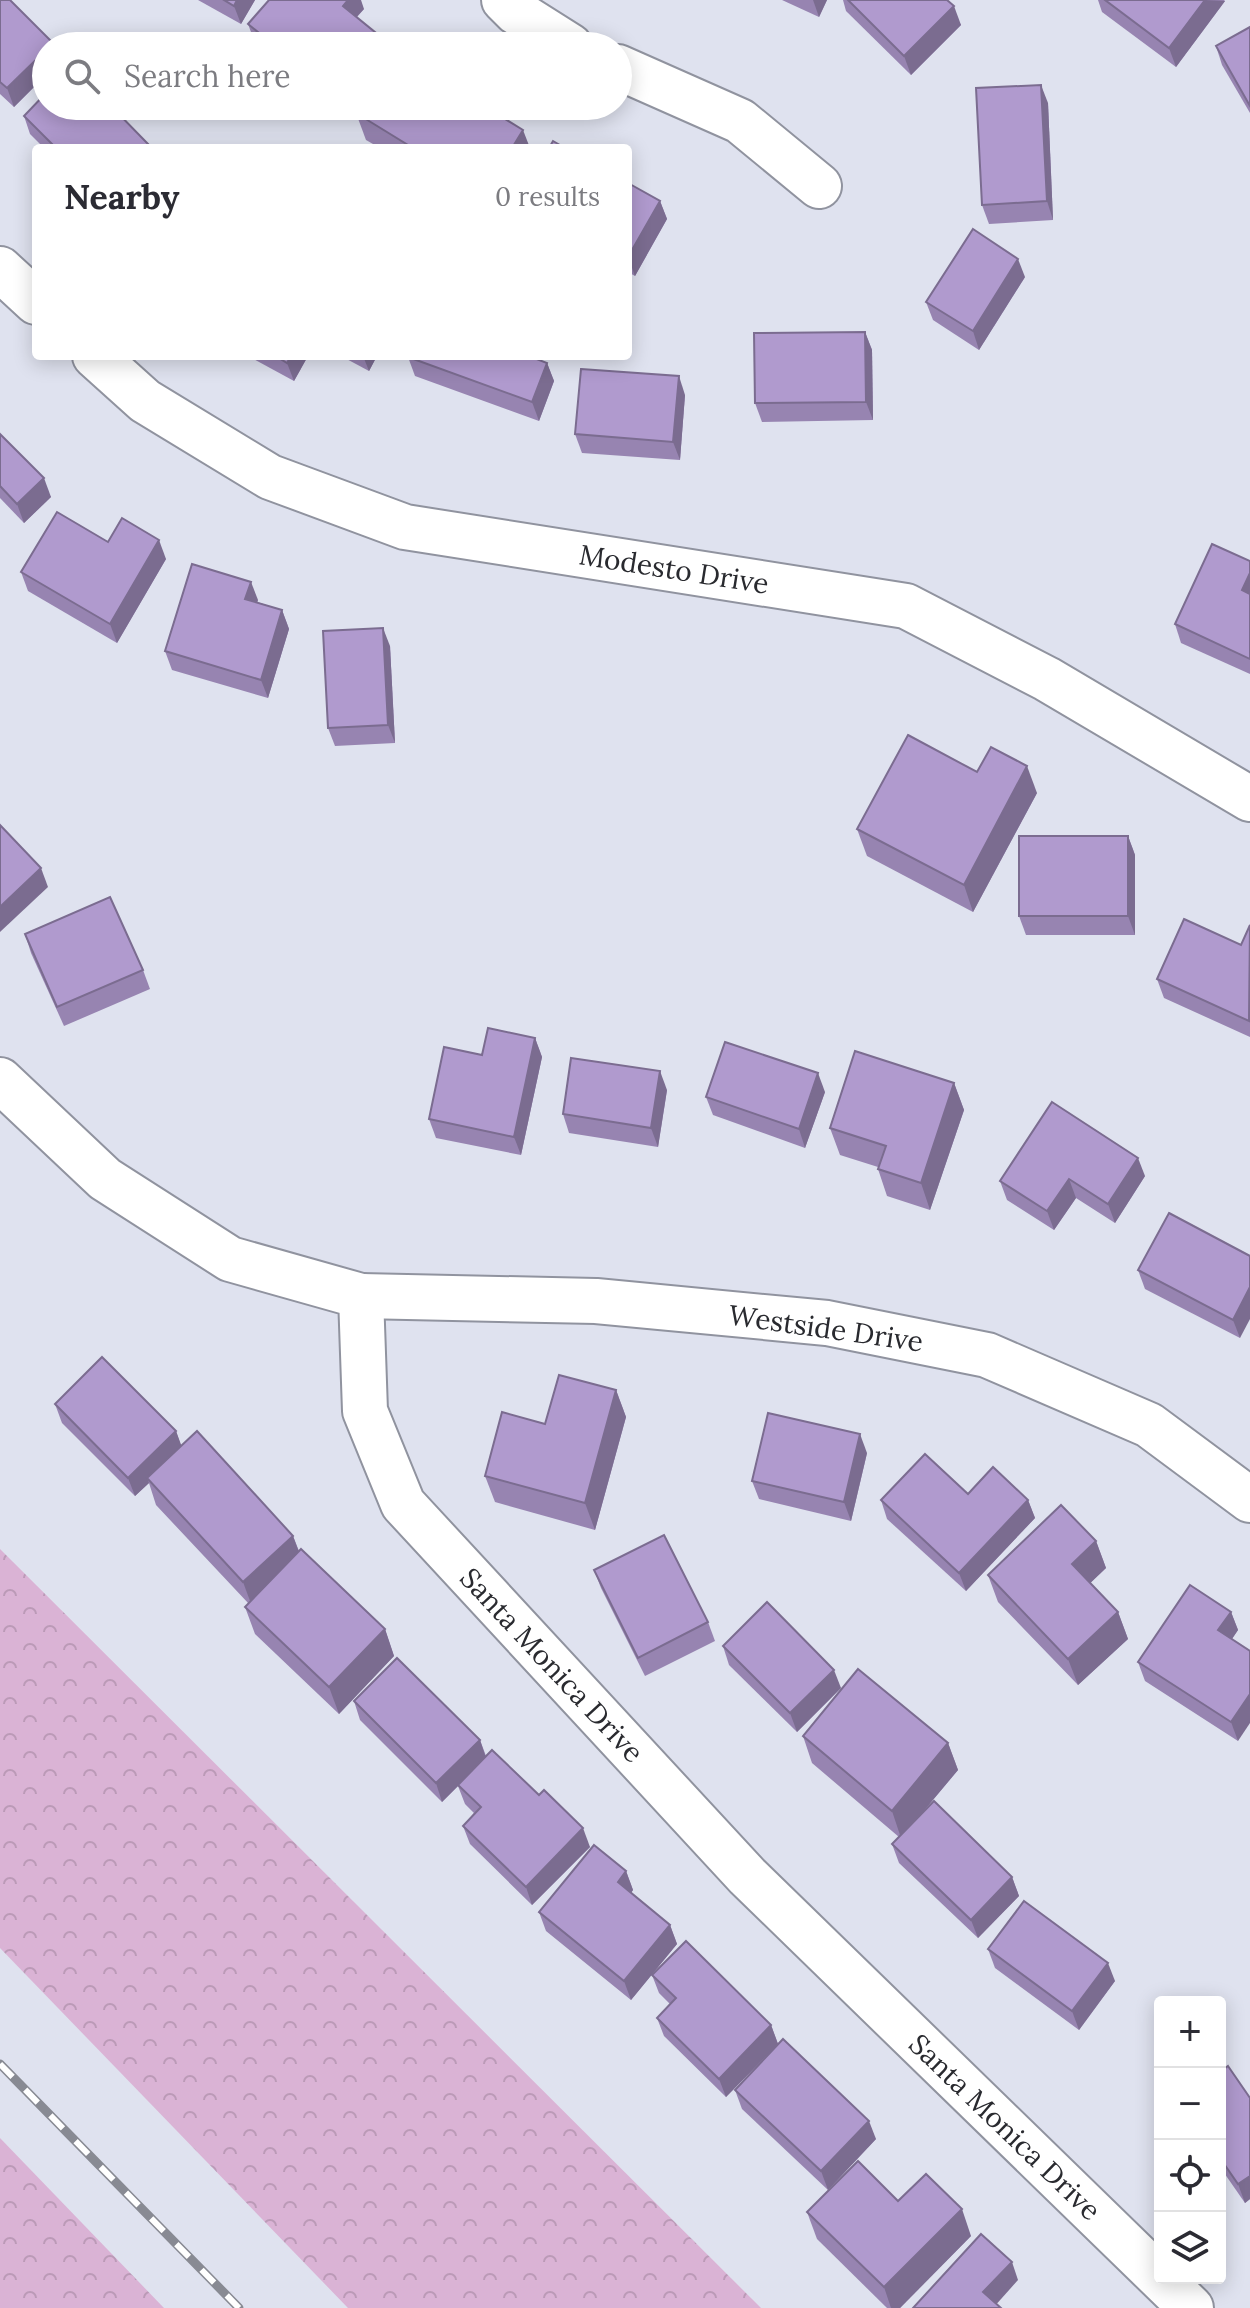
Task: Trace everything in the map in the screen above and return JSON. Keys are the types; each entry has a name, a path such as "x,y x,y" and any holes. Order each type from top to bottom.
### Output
{"street":[{"path":"504,0 516,12 548,32"},
{"path":"632,73 740,121 819,186"},
{"path":"0,269 32,298"},
{"name":"Modesto Drive","path":"99,360 145,401 270,477 405,527 906,606 1047,679 1250,799"},
{"path":"0,1080 105,1179 230,1259 361,1296"},
{"name":"Westside Drive","path":"361,1296 596,1301 827,1323 987,1355 1149,1425 1250,1500"},
{"name":"Santa Monica Drive","path":"361,1296 365,1411 403,1504 747,1876 1191,2308"}],"green space":[{"path":"0,1549 761,2308 348,2308 0,1948"},
{"path":"0,2138 164,2308 0,2308"}],"building":[{"path":"0,0 10,0 42,32 32,32 32,64 7,88 0,82"},
{"path":"269,0 348,0 343,6 375,32 258,32 248,24"},
{"path":"848,0 947,0 954,6 904,56"},
{"path":"1105,0 1205,0 1169,48"},
{"path":"1250,27 1250,106 1216,46"},
{"path":"1041,85 1047,201 982,205 976,88"},
{"path":"32,108 32,120 125,120 148,144 52,144 24,116"},
{"path":"367,120 507,120 523,130 514,144 406,144"},
{"path":"632,185 660,201 632,250"},
{"path":"973,229 1018,259 973,331 926,302"},
{"path":"865,332 866,402 755,403 754,333"},
{"path":"416,360 539,360 547,363 532,402"},
{"path":"581,369 679,376 673,442 575,434"},
{"path":"0,434 44,478 17,504 0,486"},
{"path":"57,512 108,542 122,518 159,540 110,624 21,572"},
{"path":"1212,544 1250,561 1250,573 1242,590 1250,594 1250,659 1175,624"},
{"path":"192,564 251,582 245,599 282,610 261,680 165,651"},
{"path":"383,628 388,725 328,728 323,631"},
{"path":"908,735 977,772 991,747 1027,766 964,885 857,829"},
{"path":"0,825 41,868 0,907"},
{"path":"1019,836 1128,836 1128,916 1019,916"},
{"path":"110,897 143,970 57,1007 25,934"},
{"path":"1184,919 1241,945 1250,925 1249,1021 1157,979"},
{"path":"488,1028 535,1038 514,1137 429,1119 444,1047 482,1055"},
{"path":"725,1042 818,1073 799,1129 706,1097"},
{"path":"855,1051 954,1083 921,1183 878,1169 886,1146 830,1128"},
{"path":"571,1058 660,1071 651,1128 563,1114"},
{"path":"1052,1102 1138,1158 1108,1204 1069,1179 1047,1211 1000,1181"},
{"path":"1169,1213 1250,1256 1250,1287 1233,1320 1138,1270"},
{"path":"102,1357 176,1431 128,1478 55,1404"},
{"path":"559,1375 616,1390 585,1503 485,1476 502,1412 545,1424"},
{"path":"768,1413 860,1434 844,1502 752,1481"},
{"path":"197,1431 293,1536 243,1582 147,1478"},
{"path":"925,1454 968,1494 993,1467 1028,1500 959,1573 881,1500"},
{"path":"1061,1505 1096,1541 1072,1564 1118,1612 1068,1659 988,1575"},
{"path":"664,1535 708,1622 638,1658 594,1570"},
{"path":"301,1549 385,1629 329,1687 245,1607"},
{"path":"1190,1585 1231,1612 1218,1630 1250,1651 1250,1694 1231,1722 1138,1662"},
{"path":"767,1602 834,1670 790,1713 723,1646"},
{"path":"397,1658 480,1740 436,1783 354,1701"},
{"path":"858,1669 948,1743 892,1811 803,1736"},
{"path":"492,1750 539,1795 544,1790 583,1828 526,1887 463,1826 481,1807 458,1785"},
{"path":"934,1801 1012,1877 971,1920 892,1844"},
{"path":"594,1845 626,1871 618,1882 670,1925 624,1981 539,1912"},
{"path":"1024,1901 1108,1963 1072,2011 988,1949"},
{"path":"686,1941 771,2025 719,2079 657,2018 676,1998 652,1975"},
{"path":"783,2039 869,2121 821,2171 735,2090"},
{"path":"1228,2066 1250,2098 1250,2176 1238,2184 1226,2167"},
{"path":"858,2161 898,2201 926,2174 962,2209 884,2287 807,2212"},
{"path":"981,2234 1012,2262 983,2292 1001,2308 913,2308"}],"railway":[{"path":"0,2064 239,2308"}]}
